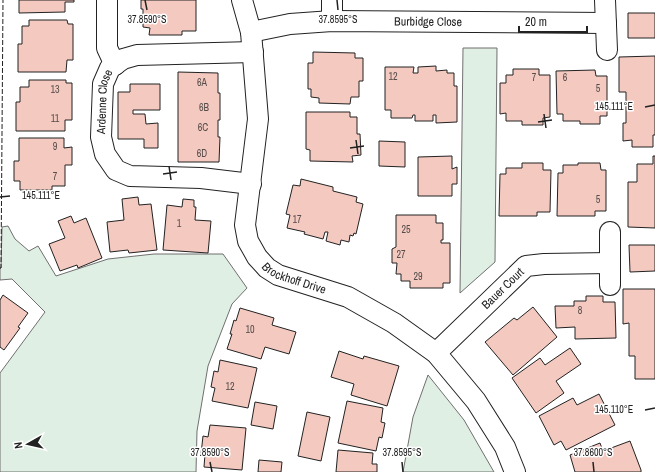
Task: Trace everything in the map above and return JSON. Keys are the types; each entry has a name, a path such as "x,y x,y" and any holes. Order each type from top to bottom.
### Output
{"street":[{"name":"Ardenne Close","path":"107,0 107,48 115,65"},
{"name":"Brockhoff Drive","path":"242,0 251,32 258,119 245,225 248,241 257,257 267,268 278,274 348,297 394,323 436,353 476,401 505,447 515,472"},
{"path":"332,0 332,21"},
{"path":"605,0 607,50"},
{"name":"Burbidge Close","path":"251,32 290,24 332,21 606,23"},
{"name":"Ardenne Close","path":"251,184 201,178 130,176 116,170 105,154 101,137 102,84 110,68 123,59 138,55 253,52"},
{"path":"610,232 610,285"},
{"name":"Bauer Court","path":"436,353 526,266 544,264 610,263"}],"green space":[{"path":"463,48 497,48 495,262 460,293"},
{"path":"8,226 15,239 29,251 38,246 56,276 108,259 154,254 223,254 247,288 232,304 208,366 197,431 196,472 0,472 0,373 45,312 12,279 0,280 2,227"},
{"path":"428,375 464,420 494,472 403,472 413,417"}],"building":[{"path":"19,0 74,0 74,2 65,2 65,12 19,13"},
{"path":"141,0 196,0 196,31 182,31 182,35 149,35 150,28 143,27 143,9 141,9"},
{"path":"628,13 655,13 655,38 628,38"},
{"path":"29,20 67,20 68,24 73,24 73,60 67,60 66,72 18,72 18,44 22,44 22,26 29,26"},
{"path":"313,52 355,53 355,58 363,58 363,81 359,81 359,97 351,97 350,104 319,103 319,98 311,97 311,89 308,89 308,63 313,63"},
{"path":"655,56 655,135 653,135 653,147 632,147 632,140 623,141 623,123 626,123 626,92 619,92 619,57"},
{"path":"436,66 436,71 447,70 447,73 454,73 454,86 457,86 457,122 436,123 436,115 433,115 433,121 415,121 415,115 413,115 412,118 391,118 391,110 385,110 385,67 414,67 413,73 418,73 418,67"},
{"path":"513,69 539,69 539,75 550,75 550,117 543,118 543,125 522,125 522,121 506,121 506,113 500,114 500,83 506,83 506,75 513,75"},
{"path":"595,70 596,76 607,76 607,116 600,116 600,124 580,124 580,121 563,121 563,114 557,114 556,71"},
{"path":"178,72 218,73 218,93 220,93 220,120 218,120 218,137 220,137 219,162 178,162"},
{"path":"29,80 66,80 66,83 72,83 72,120 65,120 65,131 16,131 16,102 20,102 20,87 29,87"},
{"path":"130,84 160,84 160,110 133,110 133,114 145,114 146,124 158,123 158,148 144,148 144,139 118,139 118,92 130,92"},
{"path":"306,112 350,112 350,117 357,117 357,134 360,134 361,155 352,156 353,162 310,161 310,150 306,149"},
{"path":"19,138 64,138 64,148 72,147 72,165 65,165 65,186 52,186 52,190 20,190 20,181 14,181 14,161 19,161"},
{"path":"379,141 405,142 405,167 379,166"},
{"path":"452,156 452,169 457,167 457,184 452,184 452,196 418,196 418,157"},
{"path":"653,156 655,156 655,228 628,227 628,182 637,182 637,164 653,164"},
{"path":"522,163 543,163 543,170 551,170 550,212 537,212 537,216 499,216 500,174 506,174 506,168 522,168"},
{"path":"578,163 600,163 601,170 606,170 606,211 595,211 595,216 557,216 558,173 563,173 563,165 578,165"},
{"path":"301,179 333,187 333,191 357,197 356,202 363,204 356,234 354,233 353,236 350,235 349,242 341,240 340,245 326,241 328,232 325,232 323,239 304,234 305,232 287,228 290,215 286,214 293,185 300,186"},
{"path":"138,197 139,205 151,204 157,250 129,253 128,250 110,252 107,222 124,220 122,199"},
{"path":"183,199 194,200 194,207 196,207 195,220 211,221 208,253 163,250 167,205 182,207"},
{"path":"396,215 436,215 436,223 443,223 443,240 441,240 441,243 450,243 450,283 443,283 443,288 410,288 410,281 401,281 401,274 396,274 397,263 392,263 392,249 396,247"},
{"path":"71,216 74,223 86,218 102,258 78,268 77,265 60,271 49,244 65,238 58,221"},
{"path":"629,245 655,245 655,271 630,272"},
{"path":"623,289 655,289 655,379 635,379 635,356 629,356 629,323 623,324"},
{"path":"3,295 28,313 18,327 20,328 4,350 0,347 0,300"},
{"path":"586,296 603,296 603,302 615,302 616,338 575,339 575,327 556,328 555,306 574,306 574,301 586,301"},
{"path":"533,307 557,337 513,375 485,342 514,318 517,320"},
{"path":"240,308 274,318 272,325 296,332 289,354 265,347 261,359 227,349 232,334 230,334 234,320 236,321"},
{"path":"570,348 581,364 556,381 564,393 536,413 512,378 540,358 545,365"},
{"path":"339,351 363,359 364,356 399,366 387,406 351,395 354,384 331,377"},
{"path":"220,360 257,368 248,408 212,401 215,388 211,387 214,371 218,372"},
{"path":"599,394 615,425 566,450 561,441 554,445 539,416 573,398 577,405"},
{"path":"347,401 383,408 381,422 385,423 382,438 379,437 376,451 338,443"},
{"path":"255,402 277,406 273,429 251,425"},
{"path":"307,412 330,417 321,461 298,456"},
{"path":"210,425 246,428 242,470 204,467 205,454 201,454 203,436 208,437"},
{"path":"630,441 641,472 575,472 570,455 600,443 603,451"},
{"path":"338,450 373,453 372,464 377,464 377,472 336,472"},
{"path":"259,460 282,462 281,472 258,472"}],"fence":[{"path":"0,268 3,0"}]}
